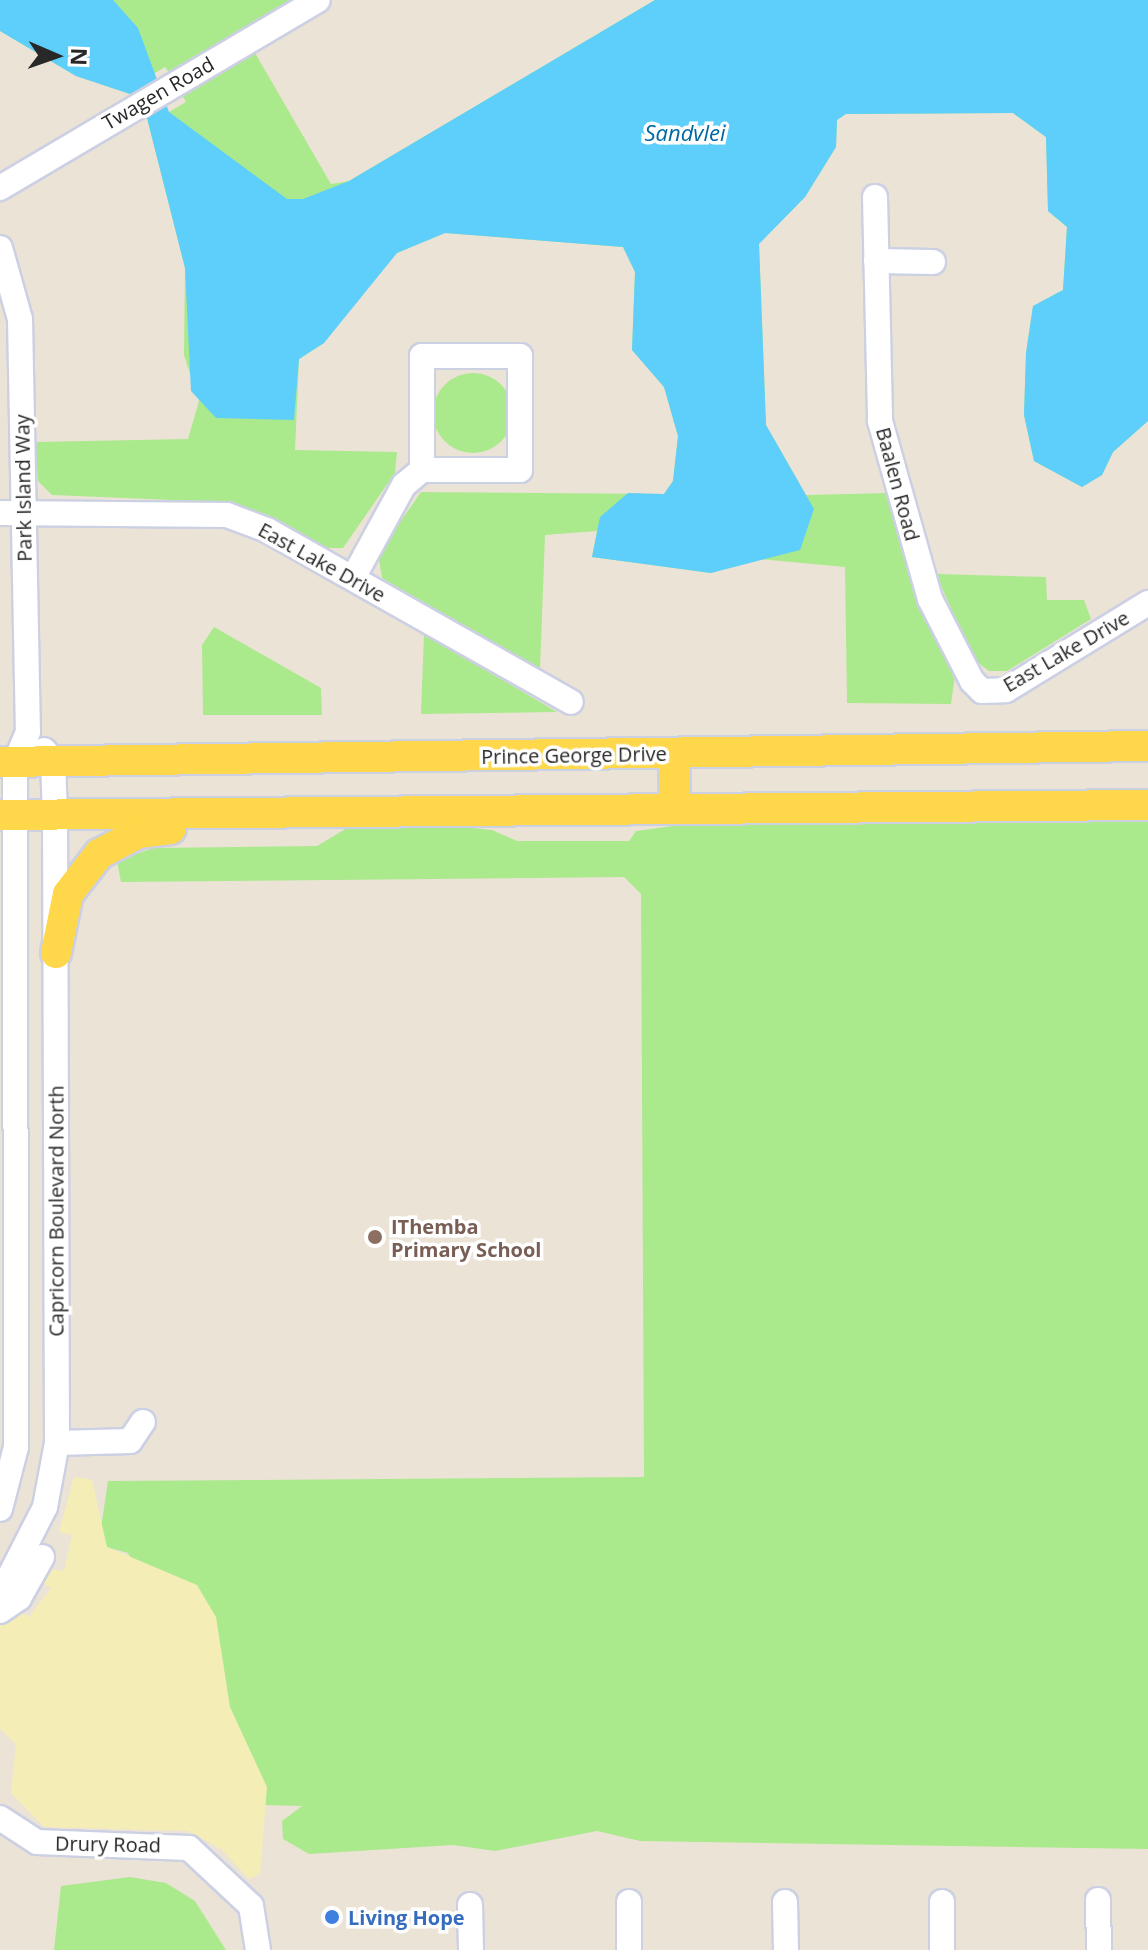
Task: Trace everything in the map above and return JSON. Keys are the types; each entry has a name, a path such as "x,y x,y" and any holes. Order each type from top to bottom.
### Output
{"main road":[{"name":"Prince George Drive","path":"7,762 1148,746"},
{"path":"674,753 675,809"},
{"path":"8,815 1148,805"},
{"path":"56,953 75,882 123,839 348,814"}],"street":[{"name":"Twagen Road","path":"0,188 318,0"},
{"name":"Baalen Road","path":"875,197 880,421 930,599 982,691"},
{"name":"Park Island Way","path":"0,248 20,319 12,512 28,732 7,762"},
{"path":"876,261 933,262"},
{"path":"353,578 404,485 422,470 520,470 520,356 422,356 422,470"},
{"name":"East Lake Drive","path":"12,512 227,515 353,578 571,702"},
{"name":"East Lake Drive","path":"982,691 1006,690 1148,603"},
{"path":"28,732 53,761"},
{"name":"Capricorn Boulevard North","path":"0,1595 45,1507 57,1443 53,761"},
{"name":"Capricorn Boulevard North","path":"0,1509 16,1447 7,1271 7,762"},
{"path":"7,1271 56,1270"},
{"path":"57,1443 130,1441 143,1422"},
{"path":"0,1611 19,1598 40,1564 45,1507"},
{"name":"Drury Road","path":"0,1818 37,1842 189,1848 251,1906 258,1950"},
{"path":"1098,1900 1099,1950"},
{"path":"629,1902 629,1950"},
{"path":"785,1902 786,1950"},
{"path":"942,1902 942,1950"},
{"path":"470,1905 471,1950"}],"green space":[{"name":"Sandvlei","path":"0,0 296,0 170,74 165,67 150,76 169,112 186,102 182,95 255,53 331,184 349,181 655,0 1148,0 1148,421 1113,452 1102,475 1082,487 1034,461 1024,415 1026,353 1033,306 1063,290 1067,227 1048,211 1046,137 1013,113 846,114 837,120 836,147 805,197 759,243 766,425 806,495 888,493 917,596 955,675 951,704 847,703 845,567 758,559 711,573 592,557 597,531 545,535 540,670 382,578 378,554 421,492 664,494 673,481 678,436 664,387 632,350 635,272 623,247 445,233 397,253 369,283 324,343 299,359 295,450 397,452 395,473 343,548 324,548 221,502 52,495 38,481 35,442 188,439 199,401 184,355 185,268 146,114 130,94 76,76 0,31"},
{"path":"465,373 481,373 502,384 513,405 513,421 502,442 481,453 465,453 451,447 439,435 433,421 433,405 439,391 451,379"},
{"path":"936,574 1046,577 1047,600 1084,600 1091,619 1007,671 989,671 973,659"},
{"path":"214,627 321,688 322,715 203,715 202,645"},
{"path":"424,634 557,712 421,714"},
{"path":"1148,817 1148,1849 640,1841 597,1831 495,1851 453,1845 309,1854 283,1839 282,1821 302,1806 260,1805 128,1553 106,1547 101,1528 108,1481 644,1477 641,894 624,877 121,882 117,861 153,848 317,846 352,825 433,824 492,830 517,841 629,841 636,831 717,820"},
{"path":"130,1877 166,1883 195,1901 226,1950 54,1950 61,1886"}],"sand":[{"path":"74,1477 92,1480 107,1547 197,1585 216,1617 230,1707 267,1787 260,1874 249,1879 221,1849 188,1831 44,1827 11,1793 16,1744 0,1729 0,1626 21,1611 29,1617 51,1588 41,1582 48,1569 64,1571 72,1535 59,1532"}],"water":[{"name":"Sandvlei","path":"0,0 113,0 138,28 169,112 287,199 303,199 349,181 655,0 1148,0 1148,421 1113,452 1102,475 1082,487 1034,461 1024,415 1026,353 1033,306 1063,290 1067,227 1048,211 1046,137 1013,113 846,114 837,120 836,147 805,197 759,244 766,425 814,509 800,550 711,573 592,557 600,517 628,493 664,494 673,481 678,436 664,387 632,350 635,272 623,247 445,233 397,253 324,343 299,359 294,420 216,418 191,391 185,268 146,114 130,94 76,76 0,31"}],"place":[{"name":"IThemba Primary School","path":"375,1237"},
{"name":"Living Hope","path":"332,1917"}]}
